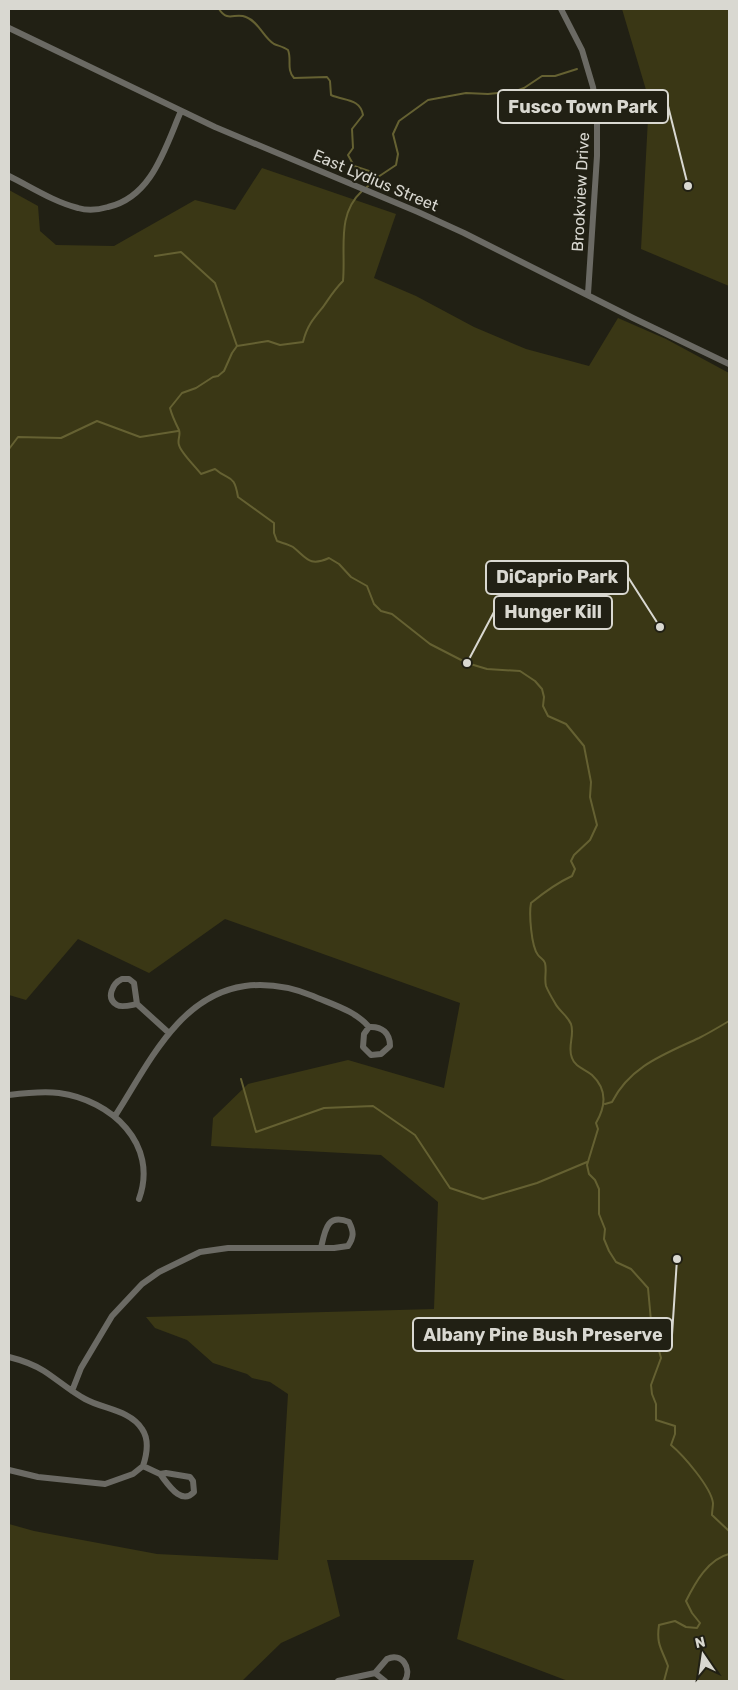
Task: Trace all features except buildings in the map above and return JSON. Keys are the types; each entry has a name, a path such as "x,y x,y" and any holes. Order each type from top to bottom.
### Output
{"street":[{"name":"Brookview Drive","path":"561,9 582,50 593,87 597,113 597,156 588,294"},
{"name":"East Lydius Street","path":"9,28 253,144 418,212 729,364"},
{"path":"9,176 64,204 76,208 87,210 112,206 133,196 151,176 181,111"},
{"path":"137,1004 118,1006 114,1003 111,992 112,987 117,981 130,979 134,983 137,1004 169,1033"},
{"path":"115,1116 169,1033 188,1012 221,991 254,985 277,985 291,988 357,1016 369,1026 379,1027 387,1034 390,1046 381,1054 366,1052 364,1034 369,1026"},
{"path":"9,1095 43,1092 70,1095 100,1106 115,1116 132,1135 142,1158 144,1174 139,1199"},
{"path":"72,1391 81,1368 112,1316 142,1284 158,1272 200,1252 228,1248 321,1248 348,1246 353,1238 353,1230 349,1222 340,1218 332,1220 326,1227 321,1248"},
{"path":"9,1357 44,1370 87,1400 120,1412 134,1420 143,1430 147,1442 143,1466 133,1474 105,1484 38,1477 9,1470"},
{"path":"143,1466 160,1474 190,1477 193,1481 194,1492 185,1497 180,1496 170,1488 160,1474"},
{"path":"338,1681 376,1673 387,1659 397,1657 403,1660 406,1666 408,1677 405,1681"},
{"path":"376,1673 385,1681"}],"shaded area":[{"path":"622,9 729,9 729,286 641,249 649,100"},
{"path":"262,168 396,214 374,278 416,296 474,327 526,349 589,366 618,318 666,339 729,373 729,1681 568,1681 457,1639 474,1560 327,1560 340,1616 281,1643 242,1681 9,1681 9,1524 34,1531 157,1554 278,1560 288,1394 270,1382 252,1378 247,1374 213,1363 187,1340 155,1328 146,1317 434,1309 438,1202 381,1155 211,1146 213,1118 248,1084 348,1060 444,1088 460,1003 225,919 149,973 78,939 26,1000 9,995 9,190 38,206 40,231 56,245 114,246 195,200 235,210"}],"waterway":[{"path":"219,9 225,15 242,16 250,19 270,41 288,50 290,71 294,78 327,77 330,81 331,95 351,101 359,106 363,115 352,129 353,148 348,155 354,166 369,171 375,179 366,188"},
{"path":"375,179 396,165 398,154 393,134 399,121 428,100 466,93 488,94 516,91 542,76 555,76 577,69"},
{"path":"362,191 354,200 345,222 343,281 311,323 306,331 303,342 280,345 268,341 237,346 224,371 196,388 182,393 170,408 179,432 179,445 185,456 201,474 215,469 231,479 235,484 238,497 274,523 274,533 277,541 293,547 309,560 317,562 329,558 339,564 351,577 367,586 374,604 381,611 392,614 430,644 467,663 487,669 520,671 535,681 542,689 544,697 543,706 548,716 566,724 584,746 591,782 590,797 597,825 590,840 574,855 571,861 575,869 572,876 551,888 531,903 530,921 532,937 536,951 545,963 545,983 547,988 557,1006 571,1024 570,1050 572,1058 575,1064 597,1080 602,1092 602,1110 596,1123 598,1129 587,1165 589,1174 595,1180 599,1189 599,1214 605,1229 604,1239 609,1251 616,1262 631,1269 648,1288 651,1321 661,1358 651,1385 656,1404 656,1420 675,1426 675,1434 671,1445 702,1480 711,1496 713,1503 712,1515 729,1531"},
{"path":"155,256 181,252 215,283 237,346"},
{"path":"9,449 18,437 61,438 97,421 140,437 178,431"},
{"path":"605,1104 612,1102 628,1079 638,1070 729,1021"},
{"path":"241,1079 256,1132 324,1108 373,1106 415,1135 450,1188 483,1199 537,1183 587,1162"},
{"path":"664,1681 668,1666 659,1642 659,1625 675,1621 686,1627 697,1628 700,1623 686,1601 698,1580 709,1566 721,1557 729,1554"}],"place":[{"name":"Fusco Town Park","path":"688,186"},
{"name":"DiCaprio Park","path":"660,627"},
{"name":"Hunger Kill","path":"467,663"},
{"name":"Albany Pine Bush Preserve","path":"677,1259"}]}
